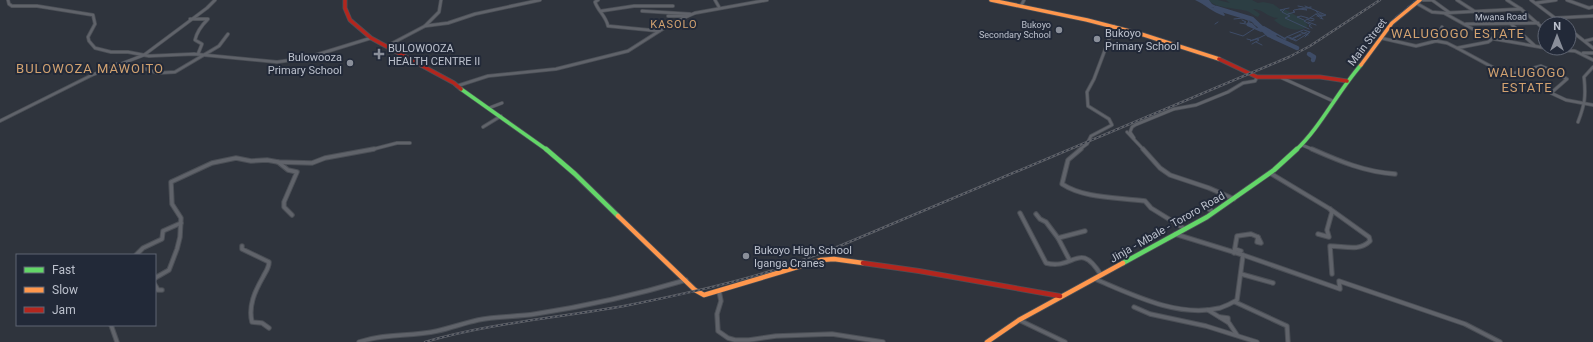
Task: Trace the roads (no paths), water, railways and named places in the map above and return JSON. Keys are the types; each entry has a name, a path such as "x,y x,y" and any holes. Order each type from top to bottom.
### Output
{"main road":[{"path":"345,0 344,8 350,20 371,38 454,83 536,141 575,174 695,290 704,295 821,260 834,258 919,271 1060,296"},
{"path":"990,0 1114,26 1214,56 1257,77 1320,77 1347,81"},
{"name":"Main Street","path":"1347,81 1355,73 1392,23 1420,1"},
{"name":"Jinja - Mbale - Tororo Road","path":"987,342 1019,320 1060,296 1185,229 1234,199 1280,166 1302,144 1347,81"}],"street":[{"path":"8,0 9,4 12,6 37,6 54,10 85,12 93,15 95,18 95,28 88,37 89,41 95,48 112,52 128,52 149,56 204,54 277,62 306,58 371,38"},
{"path":"0,121 116,64 144,55 190,19 208,8 215,0"},
{"path":"387,46 425,26 439,12 441,0"},
{"path":"425,26 442,24 475,14 521,6 540,0"},
{"path":"598,0 595,2 596,6 607,18 608,26 659,31"},
{"path":"715,0 719,7"},
{"path":"457,86 488,76 548,70 613,56 628,51 672,23 692,14 719,7 767,0"},
{"path":"1021,6 1024,0"},
{"path":"1420,1 1433,0 1450,13"},
{"path":"1457,0 1476,12"},
{"path":"1507,0 1521,9 1537,23"},
{"path":"1531,0 1552,16"},
{"path":"1536,3 1556,0"},
{"path":"1567,0 1589,8 1593,7"},
{"path":"1420,1 1432,12 1444,13 1521,9"},
{"path":"601,12 634,6 673,6"},
{"path":"642,11 692,14"},
{"path":"1444,13 1489,38 1535,46"},
{"path":"668,16 687,16"},
{"path":"1577,17 1593,16"},
{"path":"190,19 208,19 198,29 196,34 195,40 202,44 198,54"},
{"path":"1510,23 1535,46"},
{"name":"Mwana Road","path":"1464,24 1537,24"},
{"path":"1114,26 1094,79 1087,92 1088,106 1109,119 1112,125 1091,136 1087,144 1068,160 1062,184 1074,190 1088,193 1145,201 1151,208 1185,229"},
{"path":"1436,40 1442,27"},
{"path":"116,64 146,69 158,73 175,72 219,46 228,34"},
{"path":"1577,35 1593,48"},
{"path":"1381,38 1416,46 1436,40 1457,48 1507,75 1514,76 1536,66 1544,67 1567,79 1551,94 1564,100 1593,105"},
{"path":"1457,48 1488,42 1491,40 1489,38"},
{"path":"1585,41 1593,39"},
{"path":"1577,52 1593,60"},
{"path":"1581,53 1593,53"},
{"path":"1578,122 1585,104 1586,93 1584,77 1593,67"},
{"path":"1234,199 1207,187 1177,180 1165,172 1145,152 1130,132 1132,127 1135,125 1174,109 1196,105 1228,92 1243,83 1255,81 1257,77"},
{"path":"1282,78 1333,101"},
{"path":"489,108 502,103"},
{"path":"484,127 501,116"},
{"path":"1127,132 1134,138"},
{"path":"278,162 312,162 325,158 372,150 397,143 410,143"},
{"path":"1302,144 1346,164 1377,172 1395,174"},
{"path":"156,277 169,270 170,262 179,243 181,217 173,205 170,192 171,182 202,167 218,161 239,158 251,161 273,160 288,170 297,172 284,202 284,207 292,216"},
{"path":"1270,173 1330,209 1359,228 1369,237 1370,241 1367,245 1361,248 1330,246 1332,274"},
{"path":"1206,207 1213,212"},
{"path":"1318,234 1329,237 1327,230 1332,212 1330,209"},
{"path":"1020,213 1046,263 1054,265 1078,257 1090,258 1101,275"},
{"path":"1036,214 1040,219 1046,222 1058,238 1069,259"},
{"path":"137,254 143,248 162,239 163,231 181,223"},
{"path":"1058,238 1085,230"},
{"path":"1235,251 1237,236 1250,233 1258,236"},
{"path":"1175,234 1242,253 1340,289 1339,281 1465,324 1500,342"},
{"path":"242,246 242,249 246,252 270,262 269,268 254,295 250,313 252,322 262,323 269,328"},
{"path":"1094,278 1142,298 1185,309 1218,309 1237,300 1241,274 1242,253"},
{"path":"1241,274 1273,283"},
{"path":"359,342 373,337 400,334 419,334 437,331 479,320 520,316 584,306 636,295 686,280"},
{"path":"156,287 158,290 162,290"},
{"path":"720,291 721,301 717,314 718,331 728,338 749,340 776,336 832,334 883,342"},
{"path":"1234,302 1286,326 1288,330 1288,342"},
{"path":"1134,307 1150,314 1206,326 1231,335 1237,334 1257,342"},
{"path":"1208,310 1228,322 1237,334"},
{"path":"1019,320 1065,342"},
{"path":"111,326 118,342"}],"water":[{"path":"1195,0 1209,0 1212,4 1218,7 1211,7 1220,8 1225,15 1216,13"},
{"path":"1248,22 1252,23 1257,28 1264,26 1287,39 1285,40 1277,35 1275,37 1264,31 1261,32 1247,26 1246,24"}],"waterway":[{"path":"1413,2 1417,0"},
{"path":"1407,7 1413,3"},
{"path":"1298,6 1303,7"},
{"path":"1216,8 1252,19 1269,35 1297,48"},
{"path":"1282,11 1280,10 1289,8"},
{"path":"1299,9 1305,8"},
{"path":"1305,8 1310,8"},
{"path":"1310,8 1326,15 1321,17"},
{"path":"1403,11 1407,8"},
{"path":"1285,9 1282,12 1290,16 1285,18 1309,29"},
{"path":"1288,14 1295,12 1293,11 1294,10 1299,9"},
{"path":"1299,9 1307,10 1305,9"},
{"path":"1310,18 1316,14"},
{"path":"1395,17 1399,14"},
{"path":"1320,16 1324,15"},
{"path":"1304,20 1297,17 1301,16 1308,18"},
{"path":"1234,19 1243,18 1248,20 1249,23"},
{"path":"1310,18 1314,19"},
{"path":"1390,22 1395,18"},
{"path":"1308,19 1311,21 1314,20"},
{"path":"1308,19 1304,21 1311,25"},
{"path":"1242,20 1246,22 1244,23"},
{"path":"1249,21 1254,21"},
{"path":"1308,22 1316,25"},
{"path":"1240,23 1246,24"},
{"path":"1254,24 1259,27"},
{"path":"1310,25 1309,26 1312,28"},
{"path":"1377,36 1385,27"},
{"path":"1230,32 1243,36 1254,29"},
{"path":"1287,37 1304,30 1310,32"},
{"path":"1306,34 1310,32"},
{"path":"1257,39 1267,34"},
{"path":"1292,38 1301,34"},
{"path":"1291,39 1296,41 1306,34"},
{"path":"1293,39 1301,35"},
{"path":"1287,37 1291,39"},
{"path":"1257,39 1250,41 1258,38"},
{"path":"1247,39 1251,40"},
{"path":"1252,44 1259,40 1257,39"},
{"path":"1256,42 1262,45"},
{"path":"1309,54 1314,57 1313,60"}],"railway":[{"path":"425,342 449,335 499,325 624,306 701,290 777,269 842,245 1289,57 1310,46 1380,0"}],"place":[{"name":"Bukoyo Secondary School","path":"1059,30"},
{"name":"Bukoyo Primary School","path":"1097,39"},
{"name":"BULOWOOZA HEALTH CENTRE II","path":"379,54"},
{"name":"Bulowooza Primary School","path":"350,63"},
{"name":"Bukoyo High School Iganga Cranes","path":"746,256"}],"district":[{"name":"KASOLO","path":"674,24"},
{"name":"WALUGOGO ESTATE","path":"1458,33"},
{"name":"BULOWOZA MAWOITO","path":"90,68"},
{"name":"WALUGOGO ESTATE","path":"1527,80"}]}
